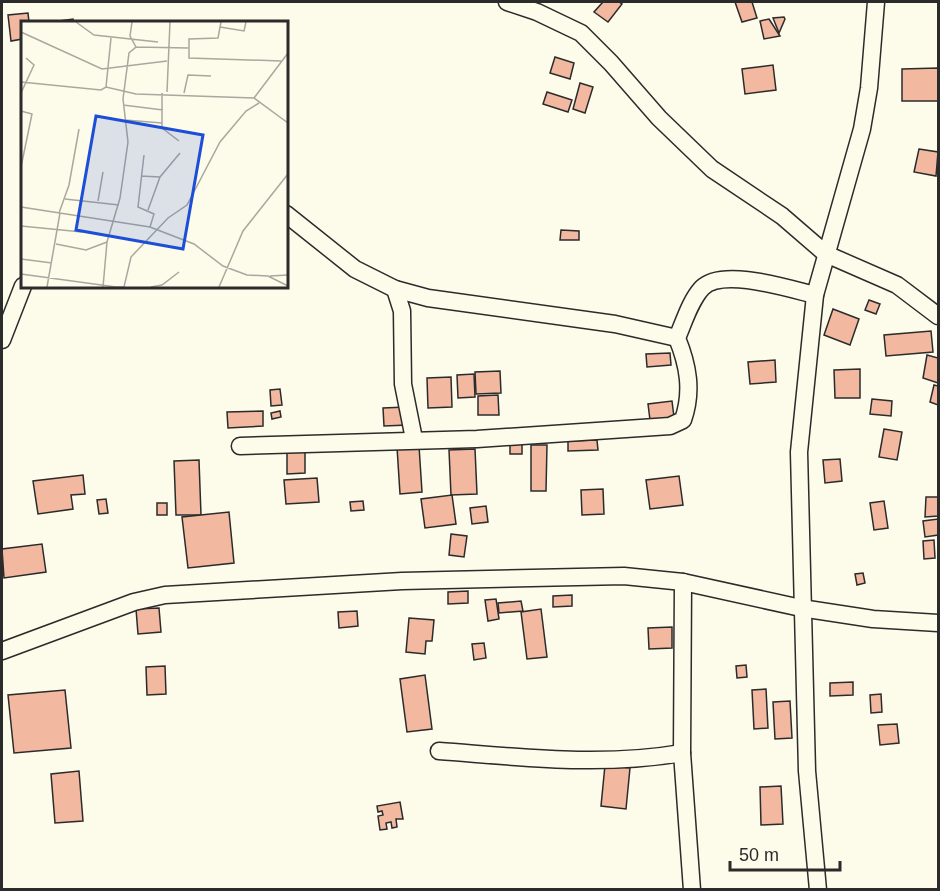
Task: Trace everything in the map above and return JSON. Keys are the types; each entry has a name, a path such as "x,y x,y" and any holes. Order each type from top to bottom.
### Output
{"street":[{"path":"507,2 537,12 581,33 611,63 659,118 712,169 782,216 825,254 897,285 939,316"},
{"path":"818,890 809,799 801,608 799,452 815,295 862,129 869,88 876,2"},
{"path":"288,216 356,269 395,289 428,298 615,324 677,338"},
{"path":"240,446 414,439 477,440 670,426 683,420 688,404 687,363 677,338 695,296 704,285 719,278 761,283 815,295"},
{"path":"2,340 21,288"},
{"path":"395,289 402,311 404,384 414,439"},
{"path":"2,651 134,602 165,595 402,580 624,576 683,582 801,608 873,619 939,623"},
{"path":"683,582 682,753 692,890"},
{"path":"439,751 578,760 650,758 682,753"}],"building":[{"path":"603,2 622,4 608,22 594,12"},
{"path":"735,2 752,2 757,18 742,22"},
{"path":"28,13 29,21 21,21 21,39 11,41 8,15"},
{"path":"784,17 785,19 779,33 773,18"},
{"path":"769,19 780,36 764,39 760,21"},
{"path":"555,57 574,63 570,79 550,73"},
{"path":"773,65 776,90 745,94 742,69"},
{"path":"938,68 938,101 902,101 902,69"},
{"path":"580,83 593,87 585,113 573,109"},
{"path":"547,92 572,100 568,112 543,104"},
{"path":"919,149 938,152 936,176 914,172"},
{"path":"561,230 579,231 579,240 560,240"},
{"path":"869,300 880,304 876,314 865,310"},
{"path":"833,309 859,319 850,345 824,335"},
{"path":"931,331 933,352 886,356 884,335"},
{"path":"670,353 671,365 647,367 646,354"},
{"path":"927,355 938,358 938,383 923,378"},
{"path":"775,360 776,382 750,384 748,362"},
{"path":"860,369 860,398 835,398 834,370"},
{"path":"500,371 501,393 476,394 475,372"},
{"path":"474,374 475,397 458,398 457,375"},
{"path":"451,377 452,407 428,408 427,378"},
{"path":"934,385 938,386 938,405 930,402"},
{"path":"280,389 282,405 271,406 270,390"},
{"path":"498,395 499,415 478,415 478,396"},
{"path":"872,399 892,401 891,416 870,414"},
{"path":"672,401 674,417 650,420 648,404"},
{"path":"406,407 408,425 384,426 383,408"},
{"path":"263,411 263,426 228,428 227,412"},
{"path":"280,411 281,417 272,419 271,413"},
{"path":"884,429 902,432 897,460 879,457"},
{"path":"597,440 598,450 568,451 568,441"},
{"path":"510,443 522,443 522,454 510,454"},
{"path":"531,445 547,445 546,491 531,491"},
{"path":"419,446 422,492 400,494 397,447"},
{"path":"287,449 305,449 305,473 287,474"},
{"path":"475,449 477,494 451,495 449,450"},
{"path":"840,459 842,481 825,483 823,460"},
{"path":"199,460 201,515 176,515 174,461"},
{"path":"83,475 85,494 71,495 73,509 38,514 33,481"},
{"path":"679,476 683,505 650,509 646,480"},
{"path":"317,478 319,502 286,504 284,480"},
{"path":"603,489 604,514 582,515 581,490"},
{"path":"452,495 456,524 425,528 421,499"},
{"path":"926,497 938,497 938,516 925,517"},
{"path":"106,499 108,513 99,514 97,500"},
{"path":"363,501 364,510 351,511 350,502"},
{"path":"884,501 888,528 874,530 870,503"},
{"path":"157,503 167,503 167,515 157,515"},
{"path":"486,506 488,522 472,524 470,508"},
{"path":"229,512 234,563 188,568 182,517"},
{"path":"938,519 938,535 925,537 923,521"},
{"path":"451,534 467,536 464,557 449,555"},
{"path":"934,540 935,558 924,559 923,541"},
{"path":"42,544 46,572 4,578 2,549"},
{"path":"863,573 865,583 857,585 855,574"},
{"path":"468,591 468,603 448,604 448,592"},
{"path":"572,595 572,606 553,607 553,596"},
{"path":"496,599 499,619 488,621 485,600"},
{"path":"521,601 523,611 499,613 498,603"},
{"path":"159,608 161,632 138,634 136,609"},
{"path":"541,609 547,657 527,659 521,612"},
{"path":"357,611 358,626 339,628 338,612"},
{"path":"409,618 434,620 432,641 426,641 425,654 406,652"},
{"path":"672,627 672,648 649,649 648,628"},
{"path":"484,643 486,658 474,660 472,644"},
{"path":"746,665 747,677 737,678 736,666"},
{"path":"165,666 166,694 147,695 146,667"},
{"path":"425,675 432,729 407,732 400,679"},
{"path":"853,682 853,695 830,696 830,683"},
{"path":"766,689 768,728 754,729 752,690"},
{"path":"65,690 71,748 14,753 8,695"},
{"path":"881,694 882,712 871,713 870,695"},
{"path":"790,701 792,738 775,739 773,702"},
{"path":"897,724 899,743 880,745 878,725"},
{"path":"605,765 630,768 626,809 601,806"},
{"path":"79,771 83,821 55,823 51,774"},
{"path":"781,786 783,824 761,825 760,787"},
{"path":"400,802 403,819 396,819 397,827 392,828 391,822 386,823 387,829 380,830 378,816 383,815 382,811 378,812 377,806"}]}
